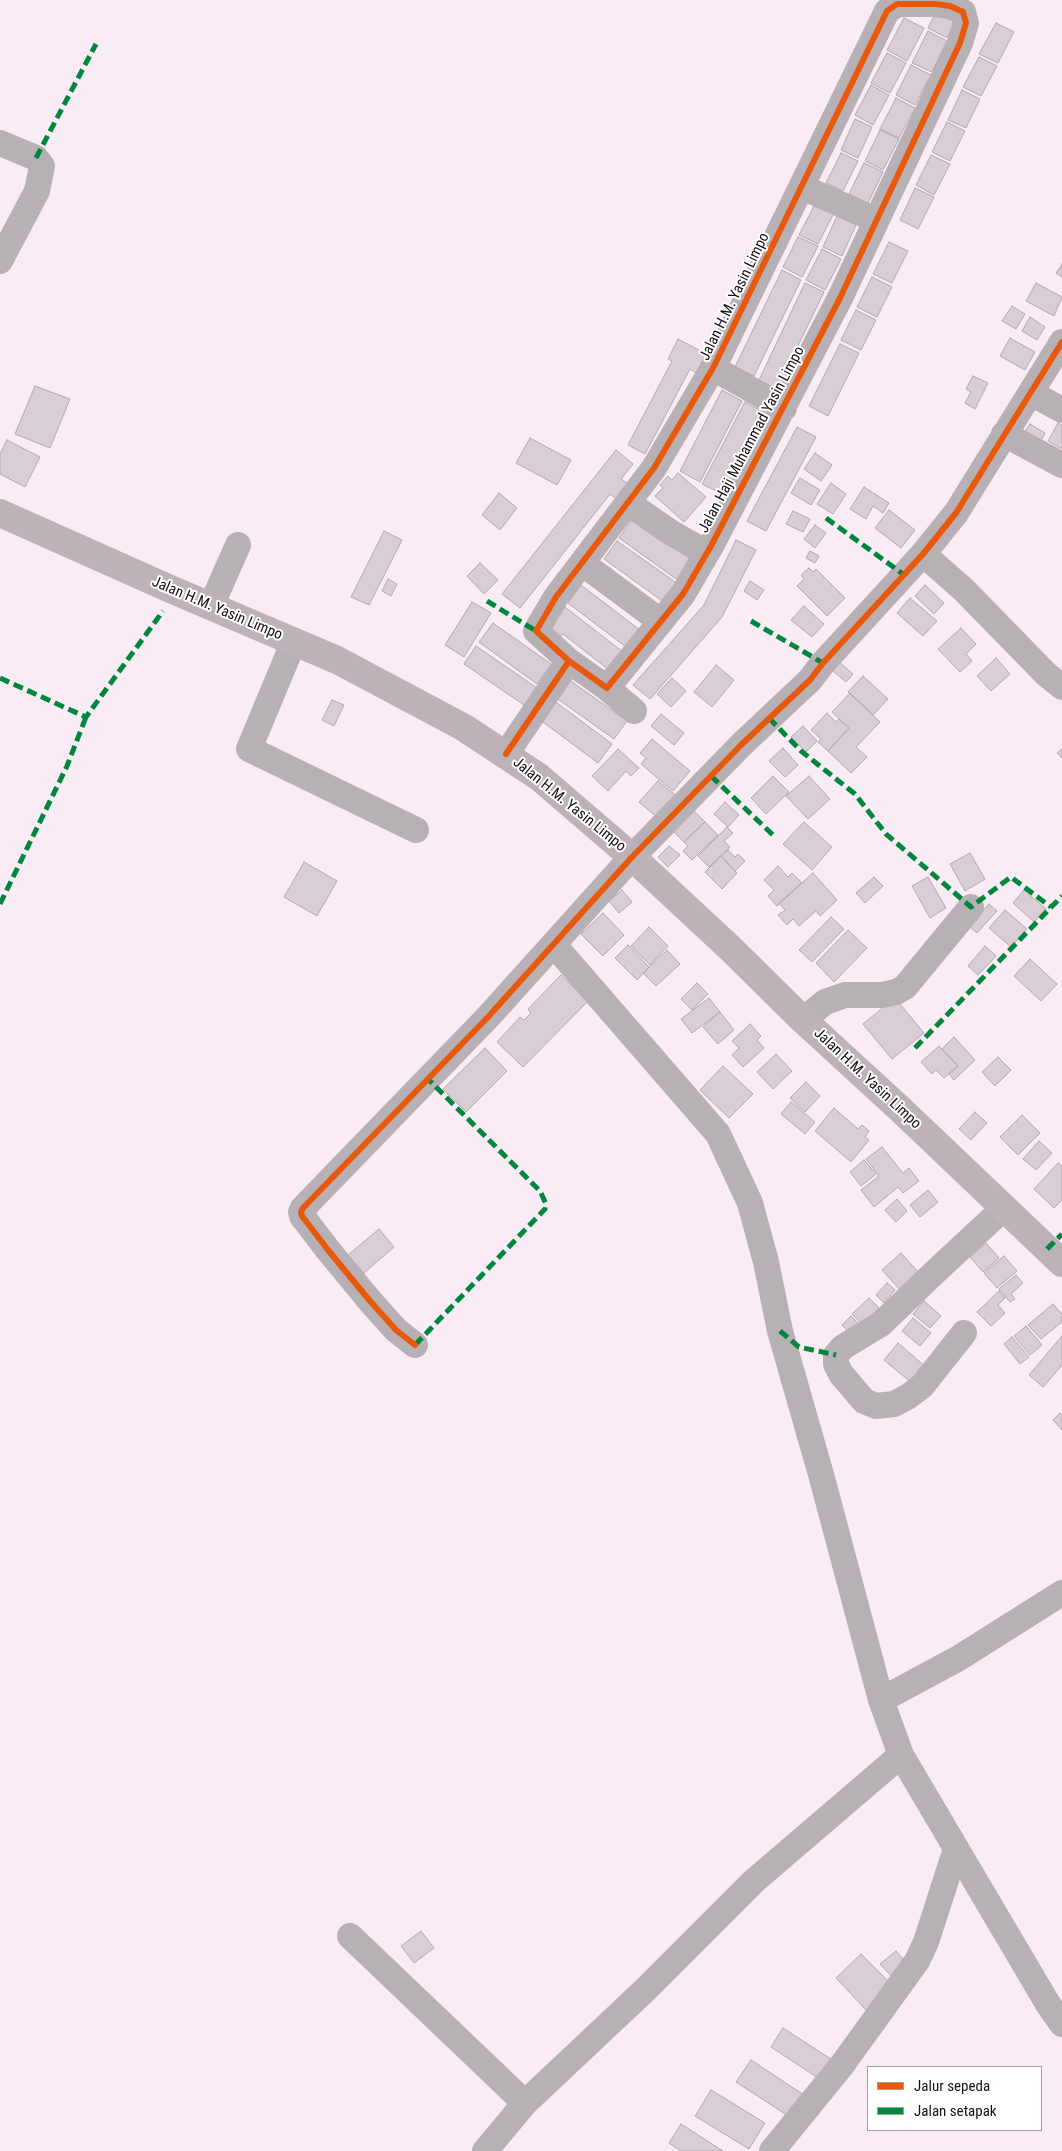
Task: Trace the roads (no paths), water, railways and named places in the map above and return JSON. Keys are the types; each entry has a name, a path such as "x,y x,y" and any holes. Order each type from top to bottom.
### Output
{"main road":[{"name":"Jalan H.M. Yasin Limpo","path":"0,513 345,664 463,727 506,754 569,801 632,857 1062,1263"}],"street":[{"name":"Jalan H.M. Yasin Limpo","path":"569,661 536,631 547,610 654,468 713,368 884,18 892,6 897,4 936,4 958,9 963,12 966,19 960,43"},
{"name":"Jalan Haji Muhammad Yasin Limpo","path":"607,688 683,594 707,553 840,298 960,43"},
{"path":"0,143 36,158 42,166 37,191 0,261"},
{"path":"802,187 876,220"},
{"path":"415,1345 396,1330 370,1301 322,1243 301,1212 317,1192 428,1079 554,945 632,857 741,745 810,680 923,554 956,513 1062,342"},
{"path":"713,368 784,408"},
{"path":"1031,393 1062,410"},
{"path":"1004,434 1062,466"},
{"path":"628,503 670,532 707,553"},
{"path":"210,606 238,546"},
{"path":"923,554 963,589 1046,674 1062,687"},
{"path":"582,563 660,621"},
{"path":"294,642 249,749 416,830"},
{"path":"506,754 569,661 607,688 634,711"},
{"path":"803,1020 825,1002 845,995 882,995 896,992 904,987 971,906"},
{"path":"554,945 713,1126 729,1154 750,1203 766,1262 780,1331 822,1478 881,1700 900,1755 1048,2004 1062,2024"},
{"path":"964,1333 922,1386 894,1404 876,1406 864,1401 836,1364 836,1355 843,1347 881,1324 936,1270 1004,1208"},
{"path":"881,1700 959,1658 1062,1593"},
{"path":"485,2151 525,2104 645,1990 754,1881 900,1755"},
{"path":"772,2151 842,2065 917,1961 926,1942 956,1850"},
{"path":"350,1936 525,2104"}]}
